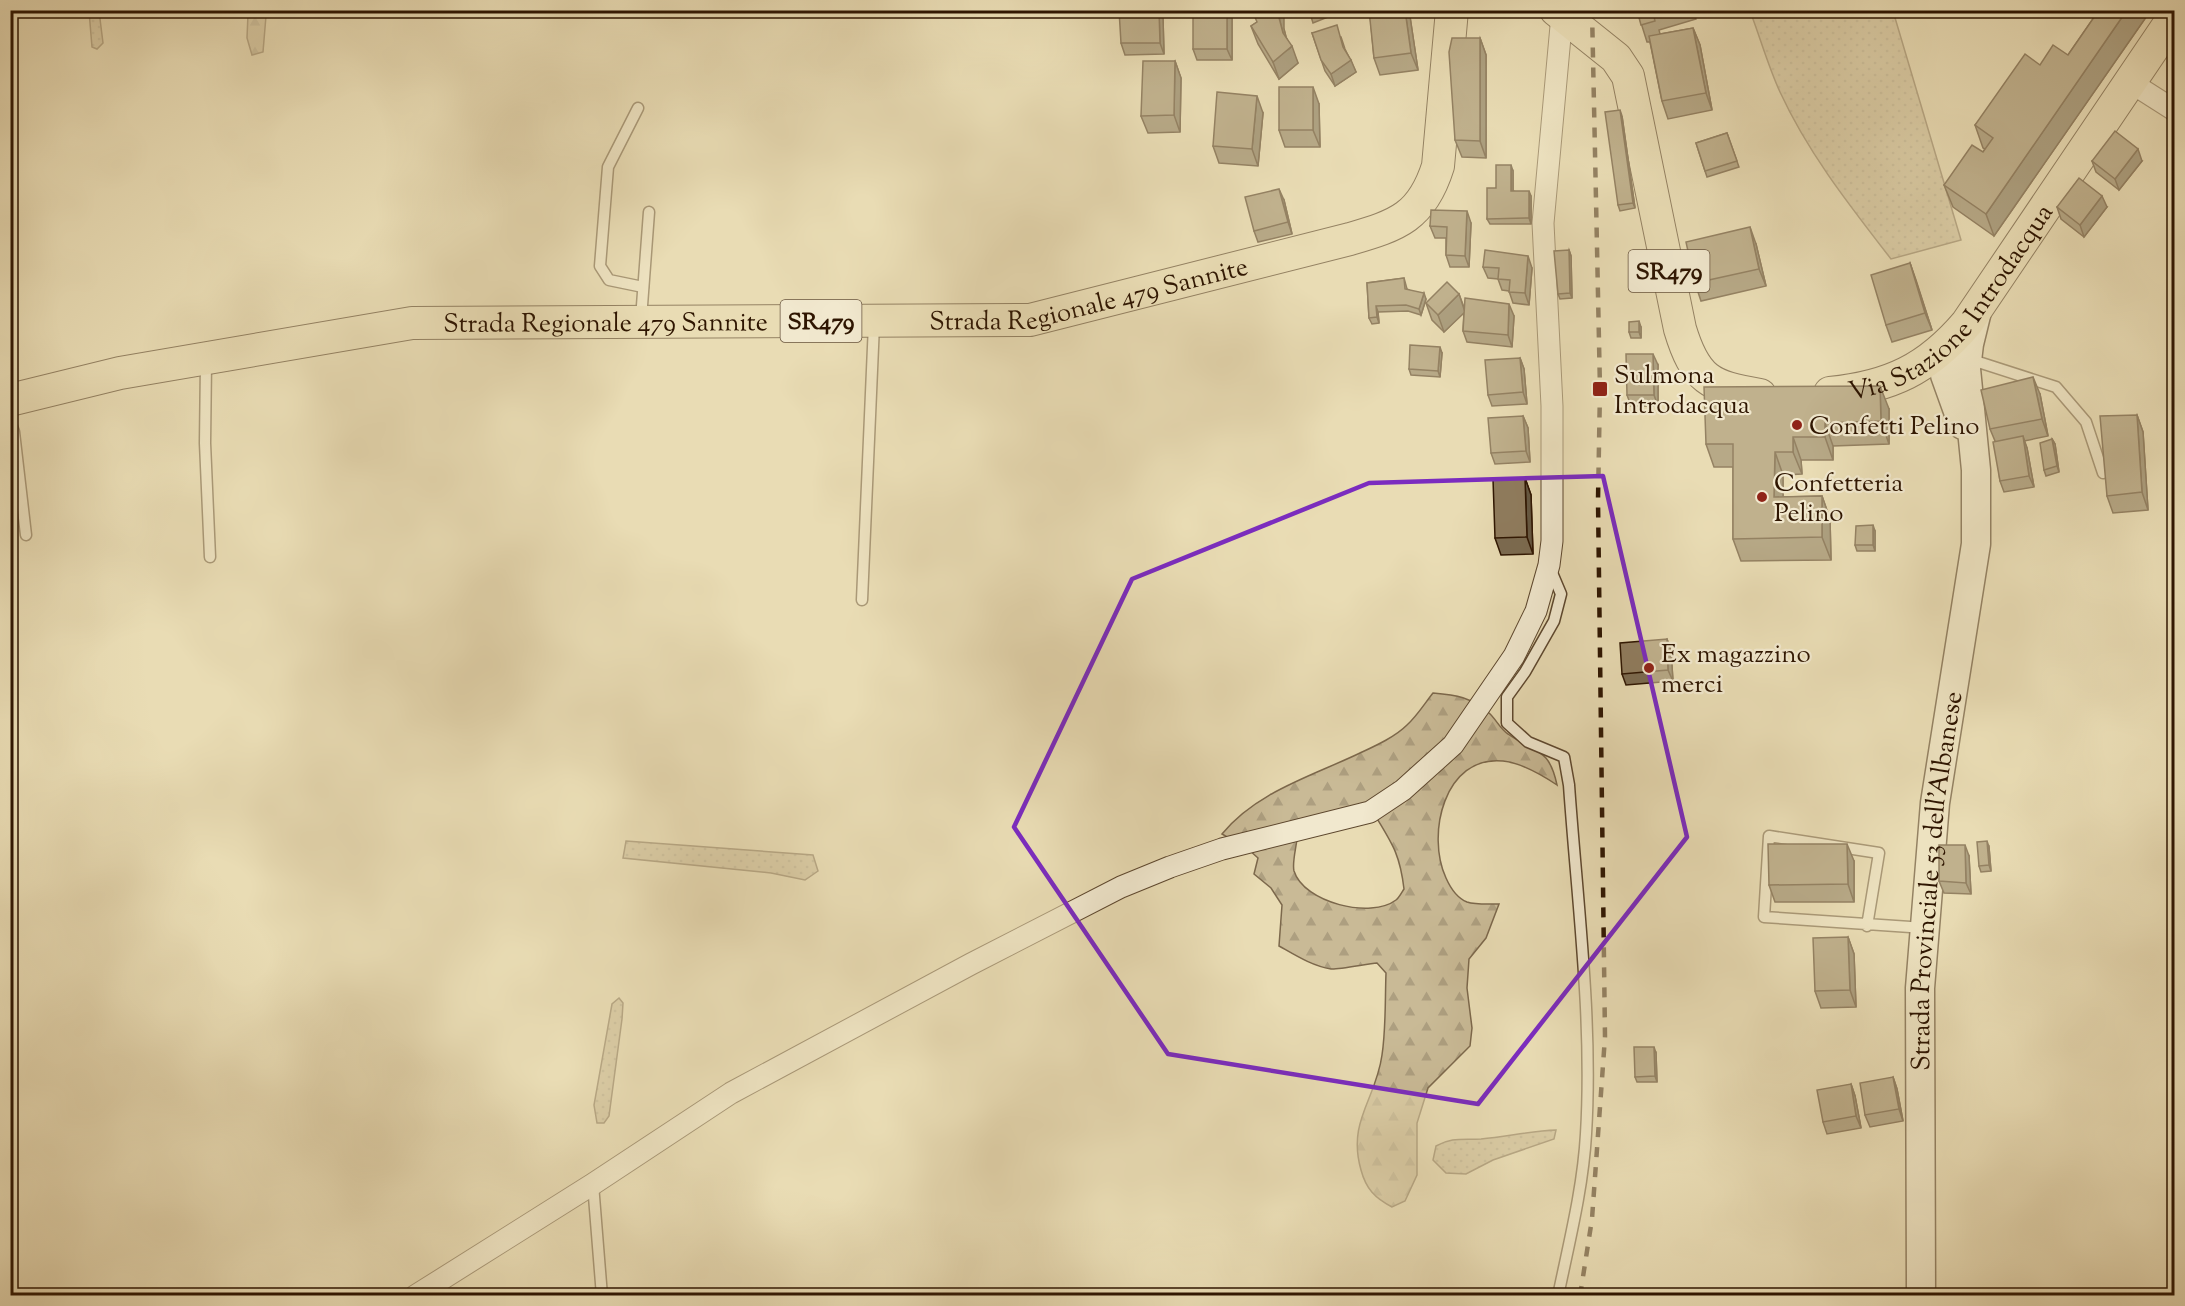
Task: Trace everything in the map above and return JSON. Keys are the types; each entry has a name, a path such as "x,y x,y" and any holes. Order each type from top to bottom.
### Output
{"main road":[{"name":"Strada Regionale 479 Sannite","path":"10,400 120,373 412,323 1030,320 1393,227 1419,207 1431,188 1438,166 1452,10"},
{"name":"Via Stazione Introdacqua","path":"1559,13 1616,58 1628,76 1680,329 1698,371 1720,388 1760,395 1860,389 1892,381 1911,372 1960,364 1978,308 2175,17"},
{"name":"Strada Provinciale 53 dell'Albanese","path":"1921,1296 1920,988 1935,803 1976,544 1976,470 1960,364 1945,375 1976,470"},
{"name":"Strada Provinciale 53 dell'Albanese","path":"1911,372 1938,388 1957,411"}],"street":[{"path":"415,1296 593,1184 731,1093 1121,887 1196,857 1351,819 1386,804 1443,755 1464,733 1514,656 1536,611 1549,565 1552,541 1552,406 1543,223 1559,13"},
{"path":"2130,82 2175,110"}],"lane":[{"path":"638,108 608,166 600,266 609,280 643,287"},
{"path":"641,322 649,212"},
{"path":"862,600 875,348 874,321"},
{"path":"206,358 205,443 210,556"},
{"path":"1960,364 2056,387 2086,422 2103,473"},
{"path":"10,421 15,432 26,535"},
{"path":"1549,565 1561,594 1556,612 1525,672 1507,697 1507,723 1528,742 1564,756 1569,785 1586,1026 1586,1135 1573,1225 1558,1296"},
{"path":"1867,926 1879,853 1769,836 1764,917 1867,926 1925,928"},
{"path":"593,1184 602,1296"}],"highlighted area":[{"path":"1603,476 1687,837 1478,1104 1168,1054 1014,827 1132,579 1369,483"}],"green space":[{"path":"89,11 99,11 103,43 97,49 92,47"},
{"path":"1750,11 1893,11 1961,240 1891,259 1817,158 1791,115 1776,82"},
{"path":"248,14 266,16 263,52 252,55 247,38"},
{"path":"1433,693 1456,696 1469,700 1482,708 1505,732 1545,757 1554,773 1557,785 1517,764 1503,761 1483,763 1466,771 1454,784 1445,801 1438,841 1440,860 1448,881 1457,895 1467,902 1499,904 1486,938 1469,959 1467,988 1472,1028 1470,1046 1428,1088 1417,1123 1417,1175 1405,1201 1392,1207 1369,1188 1363,1177 1358,1153 1360,1124 1379,1071 1382,1055 1386,973 1377,963 1334,969 1324,968 1279,946 1282,905 1271,888 1254,874 1258,858 1248,849 1222,834 1236,819 1268,796 1385,741 1397,733 1418,714","holes":["1376,817 1395,851 1400,867 1404,889 1396,900 1385,906 1355,908 1324,899 1311,892 1300,882 1294,871 1297,839"]},
{"path":"626,841 813,855 818,871 805,880 771,873 623,858"},
{"path":"619,998 623,1003 622,1019 609,1116 604,1123 597,1123 594,1105 612,1004"},
{"path":"1556,1130 1554,1139 1493,1160 1466,1174 1446,1173 1433,1160 1436,1146 1447,1141"}],"building":[{"path":"1119,10 1159,10 1160,43 1121,43"},
{"path":"1193,10 1227,10 1227,49 1193,49"},
{"path":"1252,10 1277,10 1283,33 1292,46 1273,62 1251,26 1257,22"},
{"path":"1369,10 1405,10 1411,53 1374,58"},
{"path":"1637,10 1659,10 1653,12 1655,21 1641,25"},
{"path":"2099,10 2127,10 1986,214 1944,185 1972,145 1983,152 1993,138 1975,125 2025,54 2040,65 2053,45 2068,55"},
{"path":"1337,25 1343,47 1351,60 1331,74 1321,60 1312,33"},
{"path":"1693,28 1706,93 1662,101 1649,36"},
{"path":"2175,31 2175,45 2168,41"},
{"path":"1452,38 1480,38 1480,141 1455,140 1449,52"},
{"path":"1143,61 1175,61 1174,115 1141,116"},
{"path":"2175,69 2175,94 2169,93"},
{"path":"1279,87 1313,87 1313,130 1279,130"},
{"path":"1217,92 1257,96 1252,149 1213,146"},
{"path":"1620,110 1633,203 1618,205 1605,112"},
{"path":"2115,131 2138,149 2115,179 2092,161"},
{"path":"1727,133 1737,161 1705,171 1696,143"},
{"path":"1496,165 1511,165 1511,191 1529,191 1529,218 1487,219 1487,188 1496,188"},
{"path":"2079,178 2102,196 2080,225 2057,207"},
{"path":"1279,189 1288,222 1254,231 1245,197"},
{"path":"1431,210 1467,211 1465,256 1446,255 1447,227 1430,226"},
{"path":"1750,227 1759,269 1695,283 1686,242"},
{"path":"1485,250 1528,256 1525,293 1509,292 1510,280 1498,279 1499,268 1483,267"},
{"path":"1569,250 1570,293 1558,294 1554,251"},
{"path":"1910,263 1925,313 1886,325 1871,275"},
{"path":"1404,278 1405,289 1424,293 1419,309 1406,305 1376,306 1377,317 1369,318 1367,283"},
{"path":"1447,282 1459,294 1438,315 1426,303"},
{"path":"1465,298 1509,304 1508,335 1463,331"},
{"path":"1639,321 1639,332 1629,332 1629,322"},
{"path":"1410,345 1440,347 1438,371 1409,369"},
{"path":"1626,354 1653,354 1654,395 1627,395"},
{"path":"1520,358 1523,392 1488,395 1485,360"},
{"path":"2033,377 2042,419 1990,429 1981,390"},
{"name":"Confetteria Pelino","path":"1880,386 1881,421 1825,423 1825,437 1793,437 1793,452 1775,452 1774,497 1822,496 1822,537 1733,539 1733,444 1706,444 1704,387"},
{"path":"2137,415 2142,492 2107,496 2100,416"},
{"path":"1523,416 1526,451 1491,453 1488,418"},
{"path":"2023,436 2029,476 2000,481 1993,442"},
{"path":"2052,439 2057,466 2044,470 2040,443"},
{"path":"1525,478 1527,537 1495,538 1493,479"},
{"path":"1873,525 1873,545 1855,545 1856,526"},
{"path":"1667,639 1668,670 1622,674 1620,643"},
{"path":"1987,841 1989,865 1979,866 1977,842"},
{"path":"1768,844 1847,844 1848,884 1769,885"},
{"path":"1939,845 1965,845 1966,883 1939,881"},
{"path":"1848,937 1850,990 1815,991 1813,938"},
{"path":"1634,1047 1654,1047 1655,1076 1635,1077"},
{"path":"1893,1077 1899,1109 1865,1115 1860,1083"},
{"path":"1851,1084 1856,1116 1823,1122 1817,1090"}],"railway":[{"path":"1580,1296 1592,1219 1605,1037 1598,500 1600,389 1592,10"}],"place":[{"name":"Sulmona Introdacqua","path":"1600,389"},
{"name":"Confetti Pelino","path":"1797,425"},
{"name":"Confetteria Pelino","path":"1762,497"},
{"name":"Ex magazzino merci","path":"1649,668"}]}
